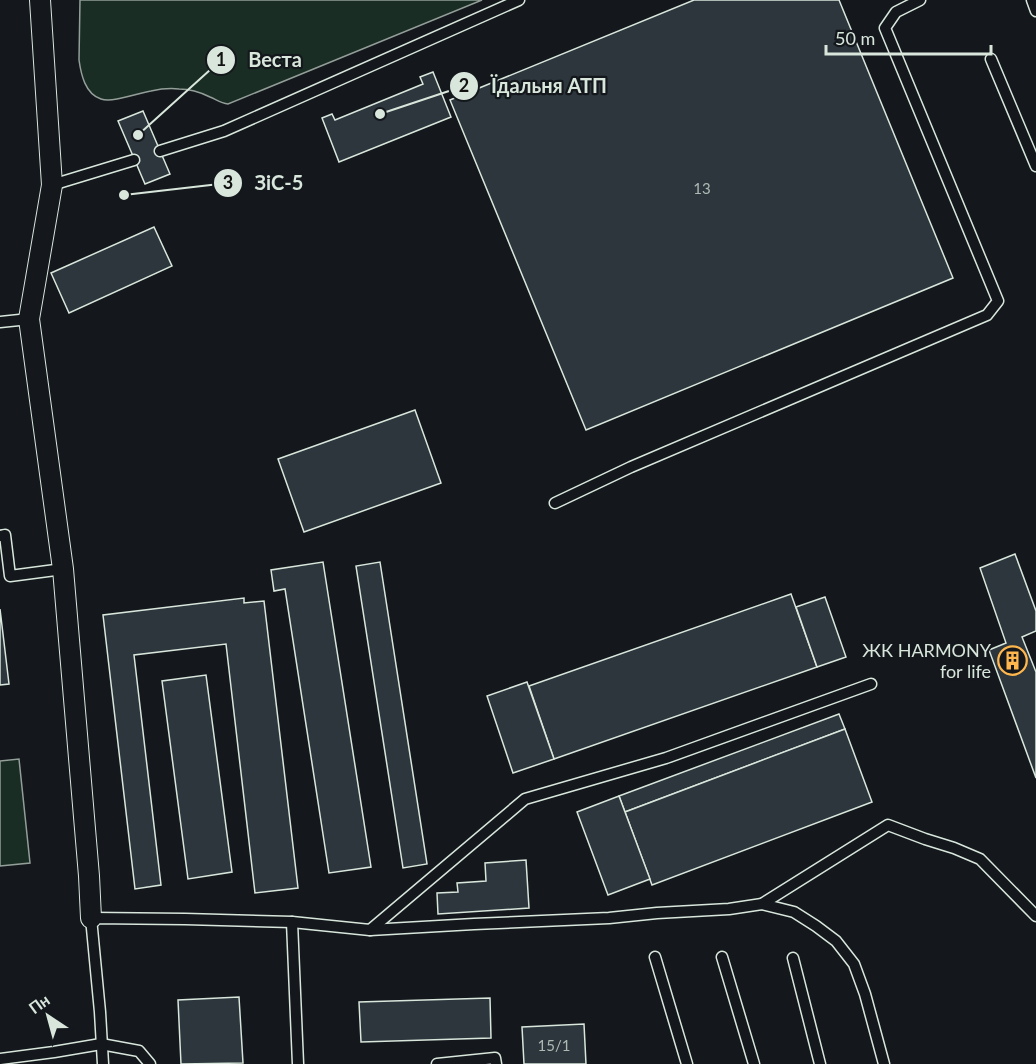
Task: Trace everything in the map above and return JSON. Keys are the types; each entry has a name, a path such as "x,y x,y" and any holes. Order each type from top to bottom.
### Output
{"street":[{"path":"40,0 52,185 29,319 63,569 91,918"}],"lane":[{"path":"160,150 224,131 519,0"},
{"path":"555,503 631,467 987,315 998,301 885,28 896,12 920,0"},
{"path":"1032,0 1036,11"},
{"path":"991,59 1036,166"},
{"path":"52,185 134,160"},
{"path":"0,322 29,319"},
{"path":"0,536 4,535 10,576 63,569"},
{"path":"370,930 525,799 666,758 871,684"},
{"path":"762,904 888,825 980,859 1036,916"},
{"path":"103,1064 91,918 292,922 370,930 609,918 729,909 762,904 794,912 816,926 836,941 854,964 866,994 884,1064"},
{"path":"292,922 298,1064"},
{"path":"655,957 687,1064"},
{"path":"722,957 754,1064"},
{"path":"793,958 820,1064"},
{"path":"0,1059 54,1053 101,1044 139,1051 150,1064"},
{"path":"437,1064 495,1058 496,1064"}],"green space":[{"path":"80,0 482,0 228,104 199,92 183,89 158,90 112,100 101,99 91,93 85,83 79,60"},
{"path":"19,759 30,863 0,866 0,761"}],"building":[{"path":"694,0 839,0 953,278 586,430 450,100"},
{"path":"433,72 451,117 339,162 322,118 332,114 335,120 423,84 420,77"},
{"path":"143,111 170,174 145,184 118,121"},
{"path":"154,227 172,266 69,313 51,273"},
{"path":"415,410 441,483 304,532 278,459"},
{"name":"ЖК HARMONY for life","path":"1015,554 1036,611 1036,631 1022,637 1036,672 1036,778 989,650 1006,643 980,568"},
{"path":"323,562 371,867 329,873 285,589 274,591 271,570"},
{"path":"380,562 427,864 403,868 356,566"},
{"path":"791,594 817,667 554,759 529,686"},
{"path":"825,597 846,657 817,667 796,607"},
{"path":"244,598 244,603 264,601 298,888 255,893 226,644 134,655 161,885 135,889 103,615"},
{"path":"0,609 9,684 0,685"},
{"path":"206,675 232,872 188,879 162,681"},
{"path":"527,682 554,759 513,773 487,696"},
{"path":"839,714 845,729 625,812 619,796"},
{"path":"845,729 872,802 652,885 625,812"},
{"path":"619,796 650,879 608,895 577,812"},
{"path":"526,860 529,908 438,914 437,893 458,892 457,883 486,881 485,863"},
{"path":"239,997 243,1063 181,1064 178,1000"},
{"path":"490,998 491,1038 361,1042 359,1002"},
{"path":"584,1024 586,1064 524,1064 522,1027"}],"place":[{"name":"Їдальня АТП","path":"380,114"},
{"name":"Веста","path":"138,135"},
{"name":"ЗіС-5","path":"124,195"},
{"name":"ЖК HARMONY for life","path":"1012,661"}]}
